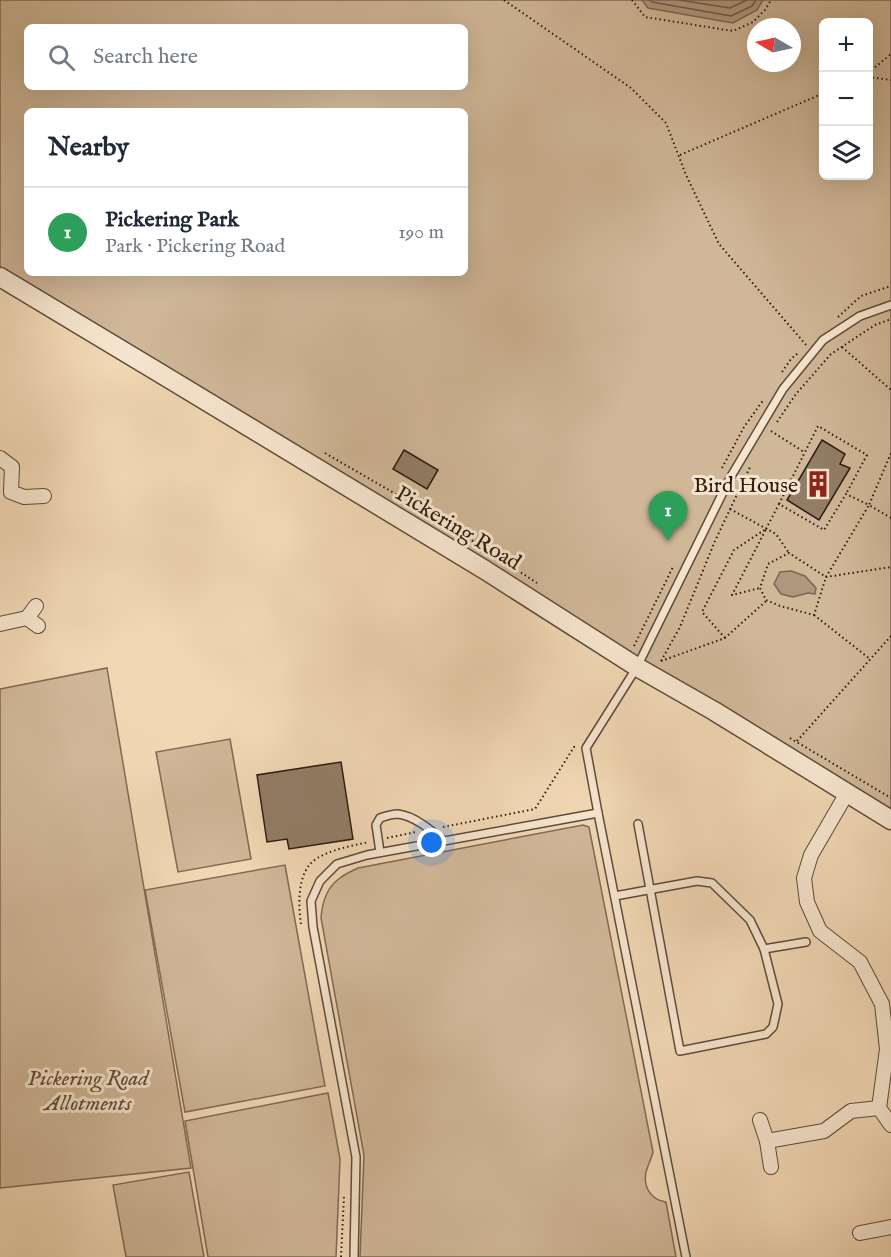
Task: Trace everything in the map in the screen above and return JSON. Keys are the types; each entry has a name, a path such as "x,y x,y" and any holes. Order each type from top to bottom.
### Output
{"street":[{"name":"Pickering Road","path":"0,277 178,383 475,564 637,667 714,711 891,820"},
{"path":"0,458 12,467 11,492 24,497 44,496"},
{"path":"0,624 32,622 36,606"},
{"path":"847,793 811,855 804,878 807,902 820,931 860,962 882,1004 887,1049 879,1108 890,1122"},
{"path":"767,1141 824,1131 851,1111 879,1108"},
{"path":"760,1120 767,1141 771,1167"},
{"path":"860,1233 891,1227"}],"lane":[{"path":"686,1257 586,748 637,667 730,478 783,389 823,340 860,316 891,305"},
{"path":"354,1257 356,1157 313,927 311,902 320,880 337,864 380,852 598,813"},
{"path":"380,852 376,825 380,818 390,814 401,814 430,830 444,841"},
{"path":"615,896 651,890 697,881 712,883 750,920 764,949 778,1004 773,1027 766,1034 680,1051 651,890 638,824"},
{"path":"764,949 807,942"}],"path":[{"path":"504,0 631,88 666,123 686,175 719,244 812,353"},
{"path":"632,0 645,17 733,31 753,22 771,0"},
{"path":"869,72 891,54"},
{"path":"873,78 891,80"},
{"path":"679,156 819,95"},
{"path":"838,316 861,296 891,286"},
{"path":"777,422 796,394 831,354 875,325 891,320"},
{"path":"842,347 891,390"},
{"path":"760,588 732,595 818,426 867,455 824,530 779,504"},
{"path":"771,431 804,452"},
{"path":"814,615 826,577 869,505 891,453"},
{"path":"754,459 715,541 680,627 661,661 725,638 766,600"},
{"path":"846,494 891,518"},
{"path":"730,509 776,534 789,554 826,577 891,567"},
{"path":"725,638 702,612 734,550 766,529"},
{"path":"789,554 768,564 760,588 766,600 814,615 870,659"},
{"path":"796,741 891,636"},
{"path":"302,927 299,896 304,875 314,860 337,850 379,840 535,809 574,747 586,748"},
{"path":"341,1257 344,1191"}],"green space":[{"path":"0,0 891,0 891,809 0,273"},
{"name":"Pickering Road Allotments","path":"107,668 191,1168 0,1188 0,689"},
{"path":"230,739 251,859 178,872 156,752"},
{"path":"583,825 589,827 653,1152 645,1178 647,1188 656,1199 666,1202 676,1257 360,1257 364,1155 321,918 324,901 329,891 340,878 358,868"},
{"path":"285,865 325,1086 185,1112 145,890"},
{"path":"328,1093 340,1159 336,1257 208,1257 185,1121"},
{"path":"189,1172 204,1257 126,1257 113,1185"}],"water":[{"path":"642,0 763,0 757,10 733,23 648,8"},
{"path":"791,571 805,576 816,588 815,594 808,593 793,597 781,594 774,584 780,572"}],"building":[{"name":"Bird House","path":"822,440 845,454 840,464 850,468 819,520 787,500"},
{"path":"404,450 438,470 427,489 393,469"},
{"path":"341,762 353,839 289,849 287,839 267,842 257,775"}],"place":[{"name":"Bird House","path":"818,484"},
{"name":"Pickering Park","path":"668,541"}]}
